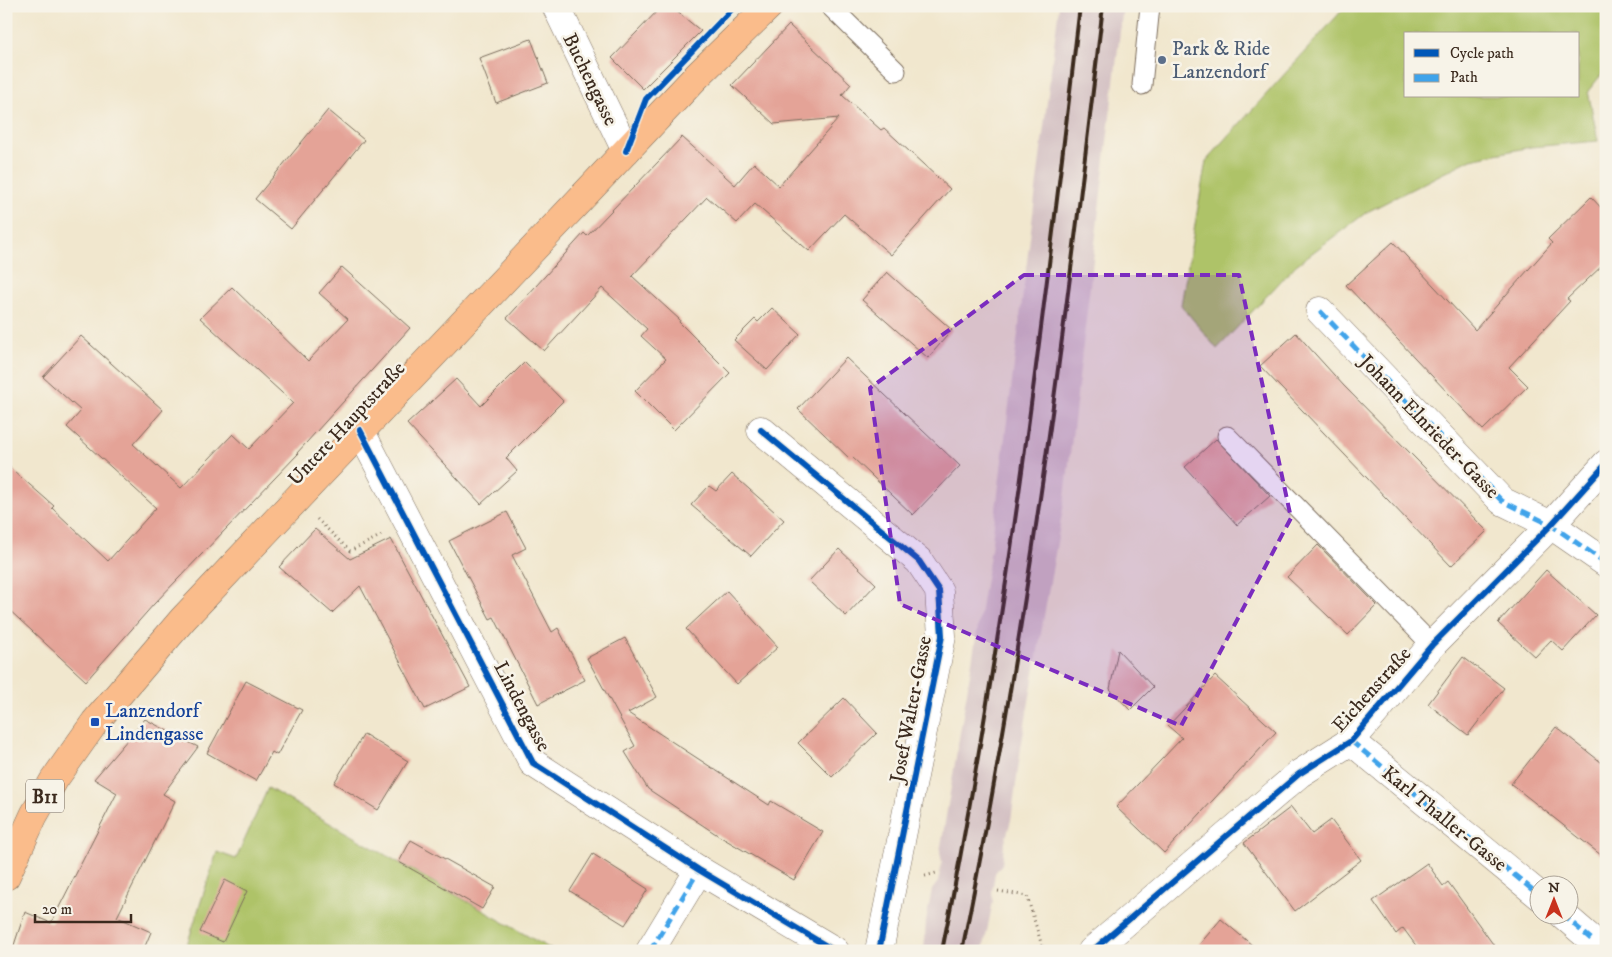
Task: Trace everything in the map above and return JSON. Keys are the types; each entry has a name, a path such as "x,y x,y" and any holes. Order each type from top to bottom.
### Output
{"main road":[{"name":"Untere Hauptstraße","path":"6,876 39,806 54,780 95,722 183,619 297,500 360,430 696,78 769,6"}],"street":[{"name":"Buchengasse","path":"556,6 626,152"},
{"name":"Johann Elnrieder-Gasse","path":"1320,311 1502,501 1551,525 1606,562"},
{"name":"Lindengasse","path":"360,430 533,764 699,870 835,951"},
{"name":"Josef Walter-Gasse","path":"761,430 919,560 939,591 942,636 879,951"},
{"name":"Eichenstraße","path":"1092,951 1299,774 1350,740 1432,645 1551,525 1606,464"},
{"name":"Karl Thaller-Gasse","path":"1350,740 1530,888"},
{"path":"650,951 699,870"},
{"path":"1574,924 1591,939"}],"lane":[{"path":"830,6 896,71"},
{"path":"1142,86 1150,6"},
{"path":"1227,436 1432,645"}],"path":[{"path":"297,500 350,551 408,522"},
{"path":"998,891 1027,896 1042,946 1046,951"}],"highlighted area":[{"path":"1024,275 1239,275 1291,518 1181,726 900,604 870,388"}],"shaded area":[{"path":"1059,6 1123,6 1065,497 1021,747 1011,820 1004,845 1002,864 995,873 992,892 993,901 983,951 924,951 926,921 932,890 938,882 942,863 940,852 991,549"}],"green space":[{"path":"1346,6 1606,6 1606,69 1588,91 1598,141 1531,147 1471,159 1367,212 1296,265 1217,349 1181,305 1206,161"},
{"path":"268,788 554,951 185,951 217,852 236,859"}],"building":[{"path":"662,6 670,6 701,31 643,89 612,58"},
{"path":"789,25 851,84 842,95 881,130 884,128 950,189 891,255 844,214 809,251 755,204 737,223 707,197 632,276 680,320 679,322 730,373 674,430 635,391 666,359 641,336 647,329 602,288 544,351 507,318 584,233 587,236 682,137 735,185 754,163 779,186 839,118 774,124 732,85"},
{"path":"531,39 548,83 496,103 479,58"},
{"path":"328,110 364,140 291,229 255,199"},
{"path":"1591,197 1606,213 1606,262 1567,299 1570,301 1509,367 1528,386 1483,430 1346,285 1393,242 1475,330 1552,243 1548,239"},
{"path":"342,267 410,328 298,454 154,604 86,681 6,607 6,464 54,506 52,508 108,561 156,508 67,427 81,411 43,377 81,336 163,410 133,444 181,488 233,434 249,449 293,403 200,318 232,287 308,361 348,319 319,293"},
{"path":"887,272 952,330 928,358 862,300"},
{"path":"772,308 800,334 767,370 734,340 755,319 758,322"},
{"path":"1296,333 1344,386 1487,531 1451,566 1260,366"},
{"path":"846,358 960,466 913,515 852,457 850,459 798,409"},
{"path":"525,362 563,401 506,458 517,471 481,504 407,424 456,379 481,406"},
{"path":"1216,439 1270,496 1237,525 1185,467"},
{"path":"732,474 784,520 751,556 691,505 709,486 716,491"},
{"path":"507,512 526,548 512,555 552,632 558,628 585,680 538,704 494,617 490,619 449,541"},
{"path":"315,529 350,559 391,539 470,687 425,709 360,586 332,613 279,567"},
{"path":"1318,545 1377,605 1348,635 1287,577"},
{"path":"839,549 876,584 846,616 809,581"},
{"path":"1546,570 1596,615 1563,651 1551,640 1535,657 1498,623"},
{"path":"727,591 778,647 737,684 686,629"},
{"path":"625,638 657,697 628,713 769,805 771,801 823,832 794,880 719,836 648,789 625,752 635,746 587,658"},
{"path":"1118,650 1153,687 1130,710 1110,689"},
{"path":"1463,657 1504,688 1468,735 1428,704"},
{"path":"1215,676 1276,732 1164,853 1116,807 1182,738 1168,726"},
{"path":"246,681 302,710 277,755 272,752 256,781 207,753"},
{"path":"844,698 877,733 832,777 798,743"},
{"path":"145,719 198,747 163,794 175,801 117,917 151,932 143,951 12,951 25,912 51,923 117,793 94,779"},
{"path":"1556,727 1606,766 1606,859 1511,784"},
{"path":"364,734 408,761 378,810 334,783"},
{"path":"1291,807 1312,834 1331,820 1361,860 1295,911 1244,843"},
{"path":"411,840 495,887 482,909 399,862"},
{"path":"593,854 648,889 625,925 570,891"},
{"path":"1427,863 1443,886 1448,882 1498,951 1420,951 1403,928 1396,934 1373,901"},
{"path":"225,880 247,891 223,942 200,932"},
{"path":"1221,919 1259,951 1194,951"}],"railway":[{"path":"942,951 965,834 1004,598 1037,362 1080,6"},
{"path":"962,951 1006,716 1043,480 1103,6"}],"marked path":[{"path":"1320,311 1502,501 1551,525 1606,563"},
{"path":"1351,741 1530,888"},
{"path":"650,951 699,870"},
{"path":"1574,924 1591,939"}],"cycle path":[{"path":"626,151 646,99 735,6"},
{"path":"360,430 533,763 699,870 835,951"},
{"path":"761,430 919,561 939,591 942,636 879,951"},
{"path":"1092,951 1299,774 1351,741 1432,645 1551,525 1606,464"}],"place":[{"name":"Park & Ride Lanzendorf","path":"1162,60"},
{"name":"Lanzendorf Lindengasse","path":"95,722"}]}
